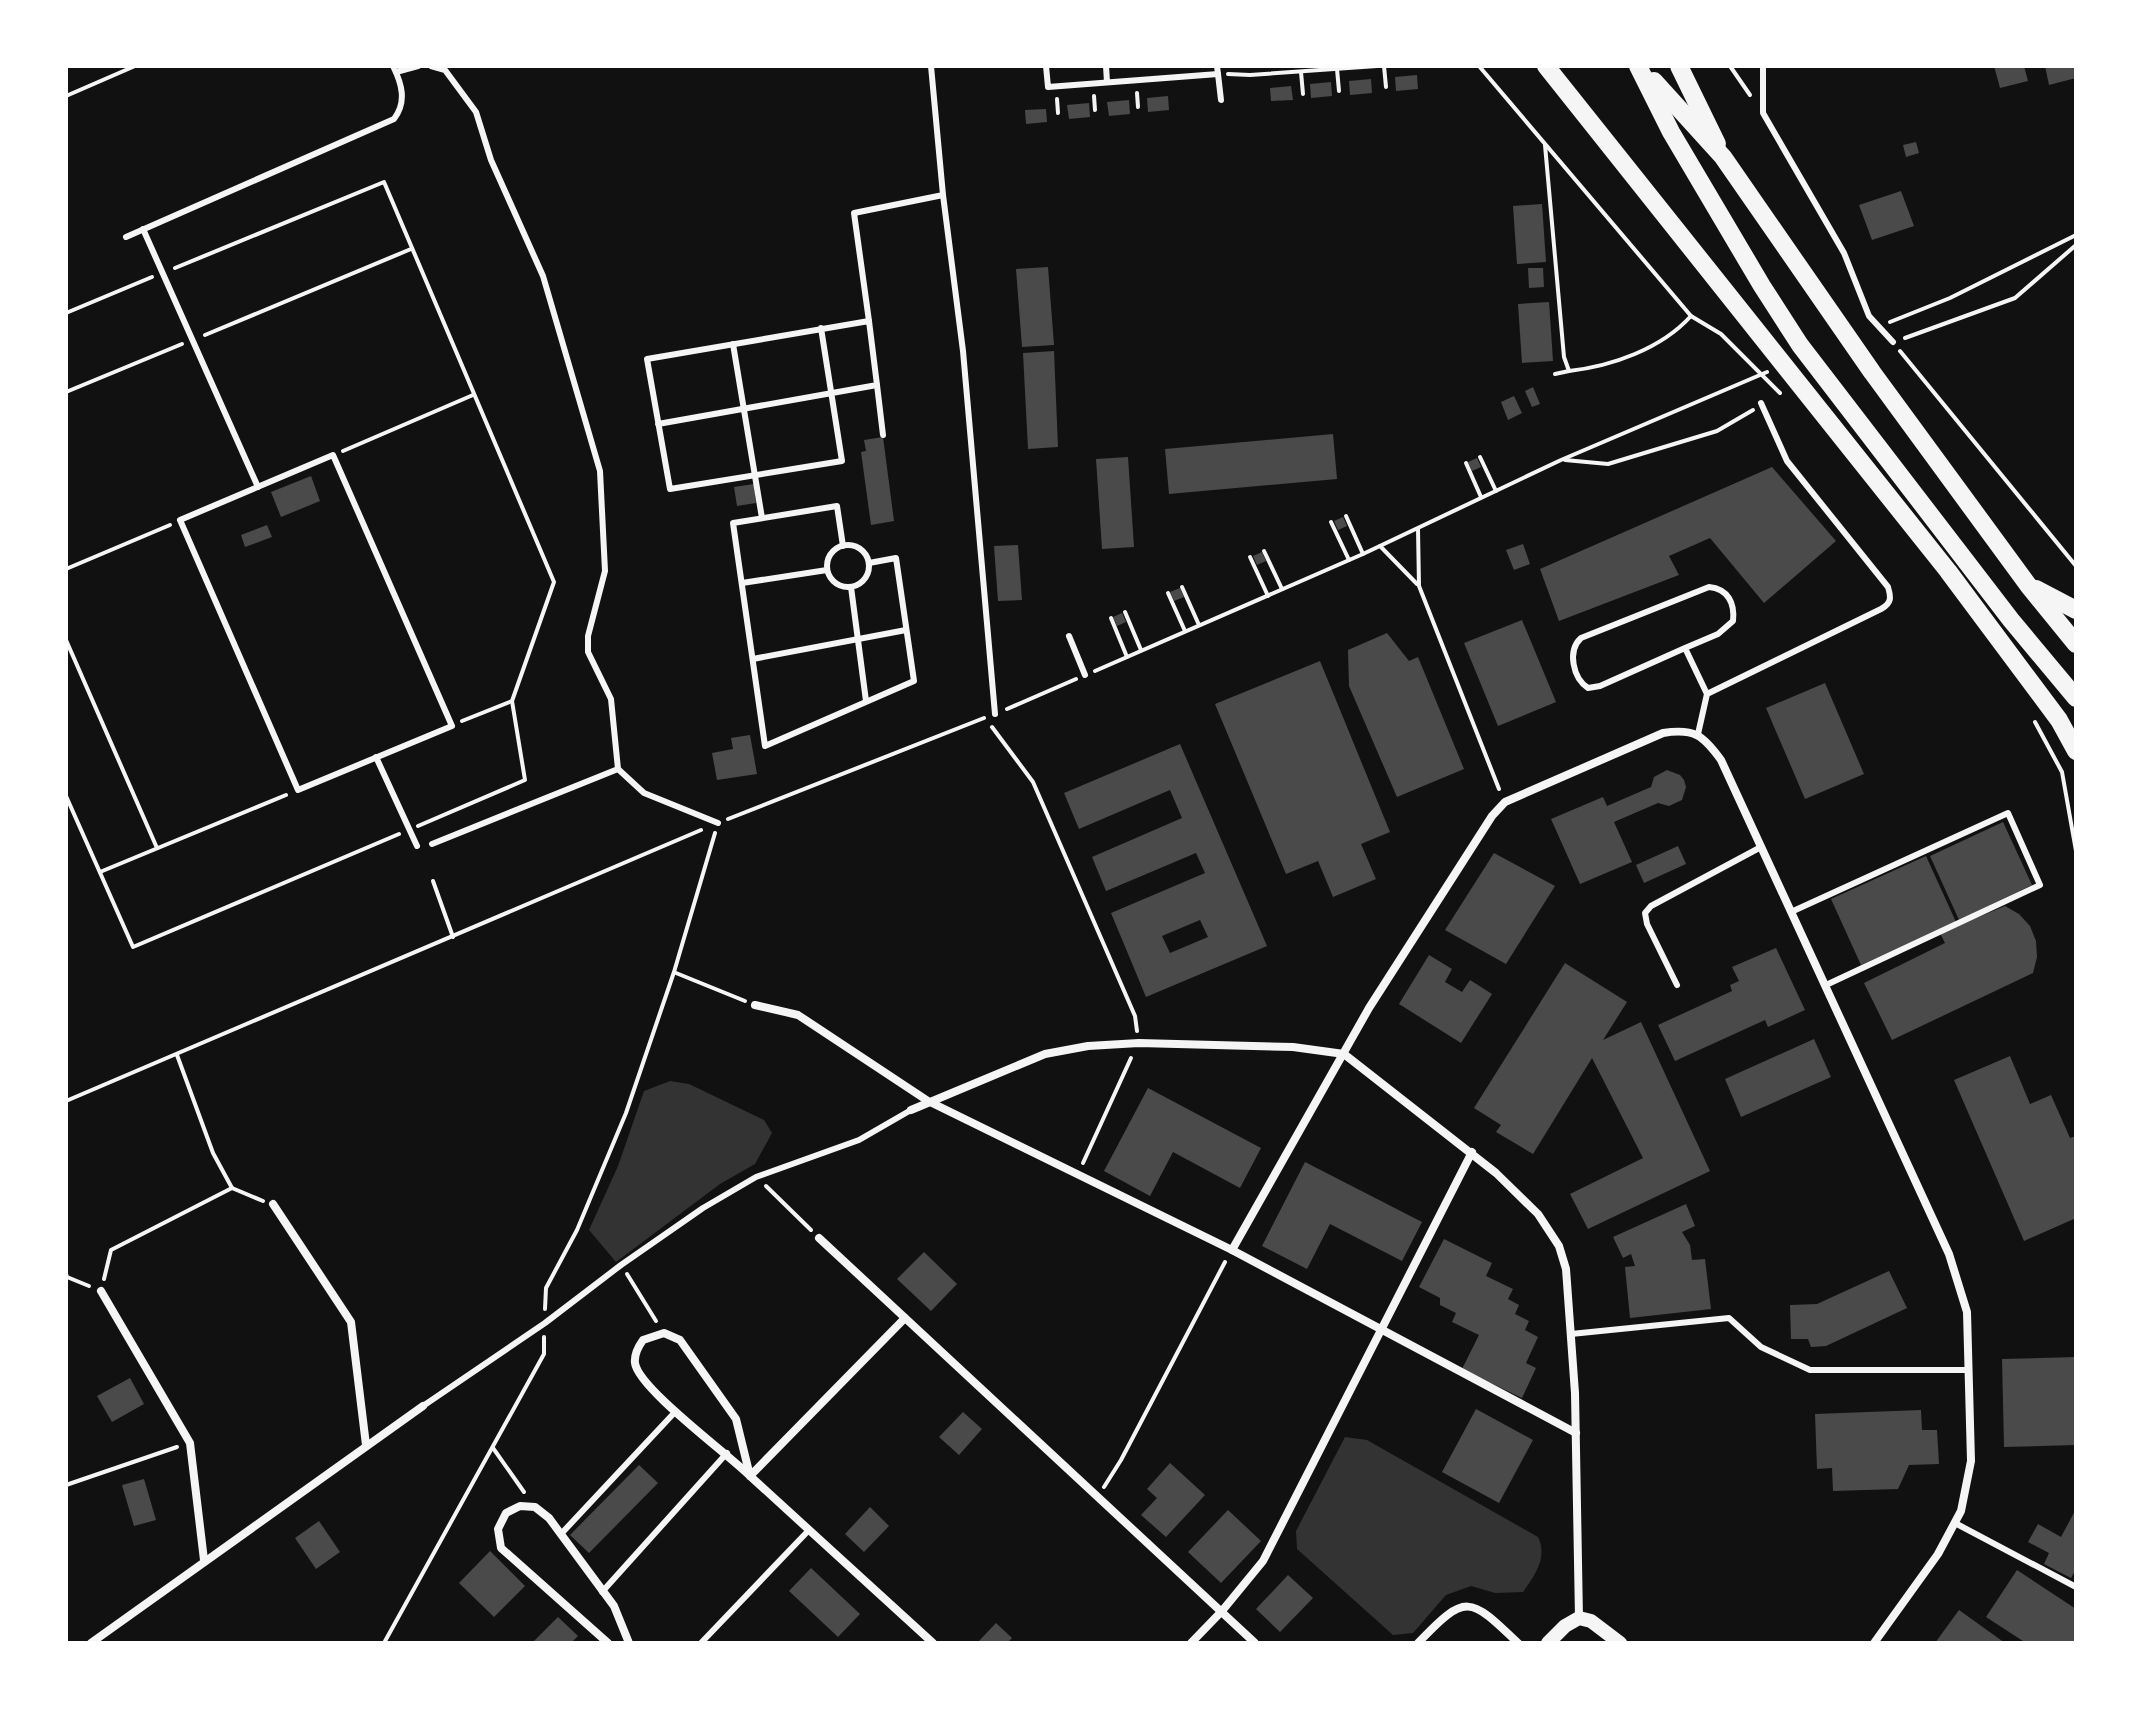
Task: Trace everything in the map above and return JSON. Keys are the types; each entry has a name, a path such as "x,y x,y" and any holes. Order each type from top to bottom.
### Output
{"highway":[{"path":"1546,66 1948,571 2059,720 2076,751"},
{"path":"1639,66 1723,157"},
{"path":"1639,66 1671,132 1800,345 2011,620 2076,698"},
{"path":"1679,66 1723,157 1872,372 2028,585 2076,644"},
{"path":"1948,571 2011,620"},
{"path":"2028,585 2076,610"}],"street":[{"path":"1232,1250 1369,1008 1492,816 1505,802 1663,733 1681,730 1698,734 1721,760 1826,985 1949,1254 1967,1312 1971,1461 1961,1511 1938,1554 1874,1643"},
{"path":"755,1005 798,1015 928,1101 1232,1250 1576,1433"},
{"path":"911,1110 1045,1054 1088,1046 1139,1043 1293,1047 1344,1054 1472,1152 1538,1214 1559,1246 1566,1269 1571,1334 1579,1618"},
{"path":"1191,1643 1263,1561 1472,1152"},
{"path":"273,1204 351,1322 366,1445"},
{"path":"819,1238 1255,1643"},
{"path":"101,1291 190,1443 204,1560"},
{"path":"750,1476 905,1318"},
{"path":"750,1476 736,1419 680,1340 664,1333 643,1340 634,1362 640,1378 675,1412 727,1453 750,1476 933,1643"},
{"path":"91,1643 423,1406"},
{"path":"608,1643 501,1548 498,1529 506,1513 520,1506 535,1507 549,1518 614,1606 629,1643"},
{"path":"1418,1643 1445,1614 1466,1606 1484,1610 1518,1643"},
{"path":"1548,1643 1565,1626 1579,1618 1591,1621 1620,1643"}],"lane":[{"path":"126,237 394,119 403,99 395,69 418,66"},
{"path":"431,66 445,70 476,112 491,160 543,276 600,471 605,571 588,636 588,652 611,699 618,769 644,793 718,823"},
{"path":"931,66 943,195 963,351 995,714"},
{"path":"1046,66 1048,87 1168,78 1217,70 1221,100"},
{"path":"1106,66 1107,82"},
{"path":"1167,66 1168,78"},
{"path":"1763,66 1763,113 1844,253 1869,316 1893,342"},
{"path":"883,435 854,213 943,195"},
{"path":"143,229 258,487"},
{"path":"821,328 842,461 670,489 647,359 821,328 869,321"},
{"path":"733,344 762,518"},
{"path":"658,424 877,385"},
{"path":"1707,694 1881,609 1888,605 1891,598 1888,587 1787,461 1761,403"},
{"path":"333,455 452,726 298,790 180,520 258,487 333,455"},
{"path":"843,546 837,506 733,523 765,746 914,681 896,558 869,563"},
{"path":"843,546 859,549 869,563 866,577 851,587 833,582 827,570 831,553 843,546"},
{"path":"742,583 827,570"},
{"path":"851,587 866,701"},
{"path":"1709,587 1720,588 1729,596 1734,609 1733,621 1718,634 1685,648 1600,686 1588,688 1581,683 1571,654 1574,644 1581,638 1709,587"},
{"path":"753,659 906,630"},
{"path":"1069,636 1085,675"},
{"path":"1685,648 1707,694 1698,734"},
{"path":"376,757 417,846"},
{"path":"432,844 618,769"},
{"path":"1791,912 2008,813 2040,885 1826,985"},
{"path":"1677,985 1647,924 1645,913 1651,906 1761,847"},
{"path":"423,1406 545,1323 703,1208 756,1177 859,1140 911,1110"},
{"path":"1571,1334 1729,1318 1761,1347 1810,1370 1968,1370"},
{"path":"561,1534 675,1412"},
{"path":"602,1592 727,1453"},
{"path":"1955,1523 2076,1587"},
{"path":"701,1643 809,1530"}],"path":[{"path":"66,96 135,66"},
{"path":"1217,70 1250,75 1377,66"},
{"path":"1384,66 1386,87"},
{"path":"1479,66 1691,316 1721,334 1787,399"},
{"path":"1730,66 1763,113"},
{"path":"1337,69 1339,91"},
{"path":"1301,72 1303,94"},
{"path":"1545,142 1564,357 1569,371"},
{"path":"66,313 384,182 554,582 512,701 525,780 133,947 66,796"},
{"path":"1950,298 2076,235"},
{"path":"2076,245 2015,298 1893,342 2076,566"},
{"path":"66,392 411,248"},
{"path":"1546,266 1556,265"},
{"path":"1549,297 1559,296"},
{"path":"1555,374 1606,367 1671,335 1691,316"},
{"path":"1561,460 1608,464 1667,448 1717,431 1754,410 1774,388"},
{"path":"333,455 473,395"},
{"path":"66,1101 718,823 995,714 1363,554 1561,460 1696,401"},
{"path":"1480,457 1496,491"},
{"path":"1466,463 1482,498"},
{"path":"1346,516 1363,554"},
{"path":"66,569 180,520"},
{"path":"1331,522 1349,560"},
{"path":"1418,528 1419,586 1505,802"},
{"path":"1380,546 1419,586"},
{"path":"1264,551 1282,590"},
{"path":"1250,557 1268,596"},
{"path":"1182,587 1199,626"},
{"path":"1168,593 1185,632"},
{"path":"1125,612 1141,651"},
{"path":"1111,618 1127,657"},
{"path":"66,640 157,848"},
{"path":"452,726 512,701"},
{"path":"2029,712 2062,772 2076,851"},
{"path":"985,717 1033,782 1135,1016 1139,1043 1076,1176"},
{"path":"100,872 298,790"},
{"path":"386,1642 544,1354 546,1288 577,1230 626,1113 674,972 718,823"},
{"path":"433,881 453,937"},
{"path":"674,972 755,1005"},
{"path":"177,1055 213,1153 232,1188 273,1204"},
{"path":"756,1177 819,1238"},
{"path":"66,1274 101,1291 111,1250 232,1188"},
{"path":"1097,1496 1121,1460 1232,1250"},
{"path":"621,1265 664,1333"},
{"path":"66,1485 190,1443"},
{"path":"493,1448 535,1507"}],"shaded area":[{"path":"670,1081 689,1084 764,1120 772,1133 755,1164 720,1184 616,1262 589,1230 618,1166 644,1091"},
{"path":"1345,1437 1367,1440 1538,1537 1541,1559 1523,1592 1495,1593 1471,1586 1446,1595 1413,1633 1393,1635 1297,1549 1296,1531"}],"building":[{"path":"1994,66 2024,66 2028,81 2000,88"},
{"path":"2045,66 2076,66 2076,78 2049,85"},
{"path":"1417,75 1418,89 1396,91 1395,77"},
{"path":"1371,79 1372,93 1350,95 1349,81"},
{"path":"1331,82 1332,96 1311,98 1310,84"},
{"path":"1291,86 1293,100 1271,101 1270,88"},
{"path":"1168,96 1169,110 1148,112 1147,98"},
{"path":"1129,100 1130,114 1109,116 1107,102"},
{"path":"1089,103 1090,117 1069,119 1067,105"},
{"path":"1046,109 1047,122 1026,124 1025,110"},
{"path":"1916,142 1919,153 1906,157 1903,145"},
{"path":"1901,191 1914,226 1872,240 1859,205"},
{"path":"1542,204 1546,262 1517,264 1513,206"},
{"path":"1048,267 1054,345 1022,347 1016,269"},
{"path":"1528,268 1543,268 1544,287 1529,288"},
{"path":"1549,302 1553,361 1522,363 1518,304"},
{"path":"1054,351 1058,447 1028,449 1023,353"},
{"path":"1533,387 1540,404 1532,407 1525,391"},
{"path":"1514,396 1522,413 1508,420 1501,402"},
{"path":"1333,434 1337,479 1169,494 1165,449"},
{"path":"883,437 894,521 871,525 861,452 866,451 864,440"},
{"path":"1128,457 1134,547 1102,549 1096,459"},
{"path":"1477,458 1481,467 1472,471 1468,462"},
{"path":"1772,467 1836,541 1764,603 1710,538 1669,556 1679,575 1559,621 1540,569"},
{"path":"311,476 320,501 281,517 271,492"},
{"path":"754,484 756,503 737,506 734,487"},
{"path":"1343,517 1347,526 1338,530 1334,521"},
{"path":"267,525 272,537 245,547 241,535"},
{"path":"1523,544 1530,564 1514,570 1506,550"},
{"path":"1018,545 1022,600 998,601 994,546"},
{"path":"1262,552 1266,561 1257,565 1253,556"},
{"path":"1180,588 1184,597 1174,601 1170,592"},
{"path":"1122,613 1126,622 1117,626 1113,617"},
{"path":"1522,620 1556,702 1498,726 1464,643"},
{"path":"1387,633 1409,661 1418,657 1464,769 1397,797 1349,686 1348,650"},
{"path":"1320,661 1390,832 1361,844 1376,879 1333,897 1318,861 1286,874 1215,704"},
{"path":"1825,683 1864,774 1805,799 1766,708"},
{"path":"750,735 757,774 717,780 712,753 733,749 731,738"},
{"path":"1180,744 1267,946 1146,997 1111,913 1205,873 1196,853 1106,891 1092,857 1182,818 1170,790 1079,829 1064,793","holes":["1200,920 1208,937 1170,953 1162,936"]},
{"path":"1667,770 1684,780 1686,787 1682,800 1669,806 1658,803 1614,822 1632,862 1580,884 1551,819 1603,797 1607,806 1651,787 1654,777"},
{"path":"2003,822 2032,885 1959,920 1930,856"},
{"path":"1678,846 1686,864 1644,883 1636,865"},
{"path":"1494,853 1555,886 1506,964 1445,930"},
{"path":"1926,856 1956,922 1861,965 1831,899"},
{"path":"2005,906 2019,914 2030,926 2036,941 2037,957 2033,973 1892,1040 1864,983 1945,943 1940,933"},
{"path":"1776,948 1805,1010 1768,1027 1765,1020 1675,1061 1658,1025 1732,991 1730,985 1739,981 1732,967"},
{"path":"1429,955 1452,969 1445,982 1462,992 1470,980 1492,994 1461,1043 1399,1004"},
{"path":"1565,963 1627,1002 1603,1040 1641,1022 1710,1171 1588,1229 1570,1194 1643,1158 1592,1058 1533,1154 1496,1132 1501,1125 1474,1108"},
{"path":"1814,1039 1831,1077 1741,1117 1725,1079"},
{"path":"2010,1056 2030,1104 2051,1095 2070,1138 2076,1136 2076,1218 2024,1241 1954,1080"},
{"path":"1148,1088 1261,1148 1240,1188 1173,1152 1150,1196 1104,1171"},
{"path":"1305,1162 1422,1222 1402,1261 1330,1224 1307,1269 1262,1246"},
{"path":"1686,1204 1695,1226 1682,1232 1690,1245 1692,1260 1705,1259 1711,1309 1630,1318 1625,1267 1635,1266 1631,1254 1623,1258 1613,1237"},
{"path":"1444,1239 1492,1263 1486,1276 1513,1289 1508,1299 1519,1305 1515,1314 1529,1321 1525,1330 1538,1337 1526,1363 1536,1368 1522,1398 1462,1369 1479,1335 1452,1322 1456,1313 1440,1305 1440,1298 1419,1287"},
{"path":"924,1252 957,1284 931,1311 897,1279"},
{"path":"1889,1271 1907,1308 1826,1346 1811,1347 1808,1339 1791,1339 1790,1305 1817,1304"},
{"path":"2076,1357 2076,1445 2004,1447 2002,1359"},
{"path":"130,1378 144,1404 112,1422 97,1396"},
{"path":"1476,1409 1533,1440 1499,1503 1442,1472"},
{"path":"1921,1410 1922,1430 1937,1430 1939,1464 1909,1465 1898,1489 1833,1491 1832,1468 1817,1469 1815,1414"},
{"path":"963,1412 982,1429 959,1455 939,1437"},
{"path":"1170,1463 1205,1495 1166,1537 1141,1515 1157,1498 1147,1489"},
{"path":"639,1465 658,1483 589,1553 570,1535"},
{"path":"144,1479 156,1520 134,1526 122,1485"},
{"path":"870,1507 889,1526 864,1552 845,1534"},
{"path":"2076,1509 2076,1569 2071,1578 2044,1564 2049,1553 2028,1542 2038,1524 2061,1537"},
{"path":"1228,1510 1261,1541 1221,1583 1188,1552"},
{"path":"319,1521 340,1552 316,1569 295,1538"},
{"path":"490,1551 525,1586 494,1617 459,1583"},
{"path":"811,1568 860,1614 838,1637 789,1591"},
{"path":"2017,1570 2076,1609 2076,1643 2026,1643 1986,1617"},
{"path":"1288,1575 1313,1598 1280,1632 1256,1609"},
{"path":"1959,1610 2005,1643 1935,1643"},
{"path":"558,1617 578,1636 571,1643 532,1643"},
{"path":"996,1623 1012,1638 1007,1643 977,1643"}]}
